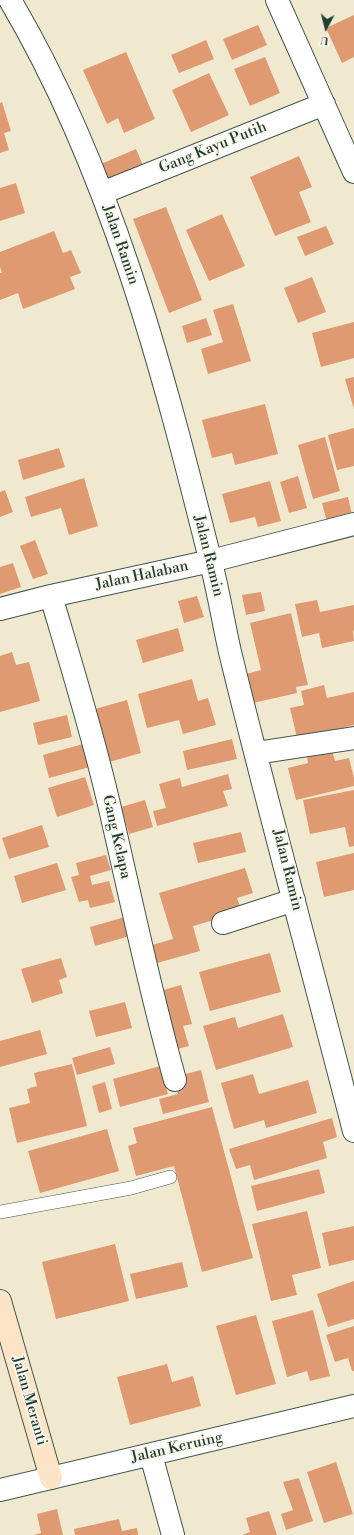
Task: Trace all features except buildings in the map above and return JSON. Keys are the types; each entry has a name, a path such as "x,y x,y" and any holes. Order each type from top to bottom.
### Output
{"street":[{"name":"Jalan Ramin","path":"10,0 45,62 102,193 156,353 211,561 230,650 354,1131"},
{"path":"279,1 354,172"},
{"name":"Gang Kayu Putih","path":"102,193 324,104"},
{"name":"Jalan Halaban","path":"0,609 51,596 211,561 354,524"},
{"name":"Gang Kelapa","path":"51,596 80,692 108,800 146,973 175,1080"},
{"path":"256,752 354,738"},
{"path":"223,923 294,900"},
{"name":"Jalan Meranti","path":"0,1301 51,1478"},
{"name":"Jalan Keruing","path":"0,1490 354,1406"},
{"path":"151,1455 173,1535"}],"lane":[{"path":"0,1212 131,1188 170,1177"}]}
